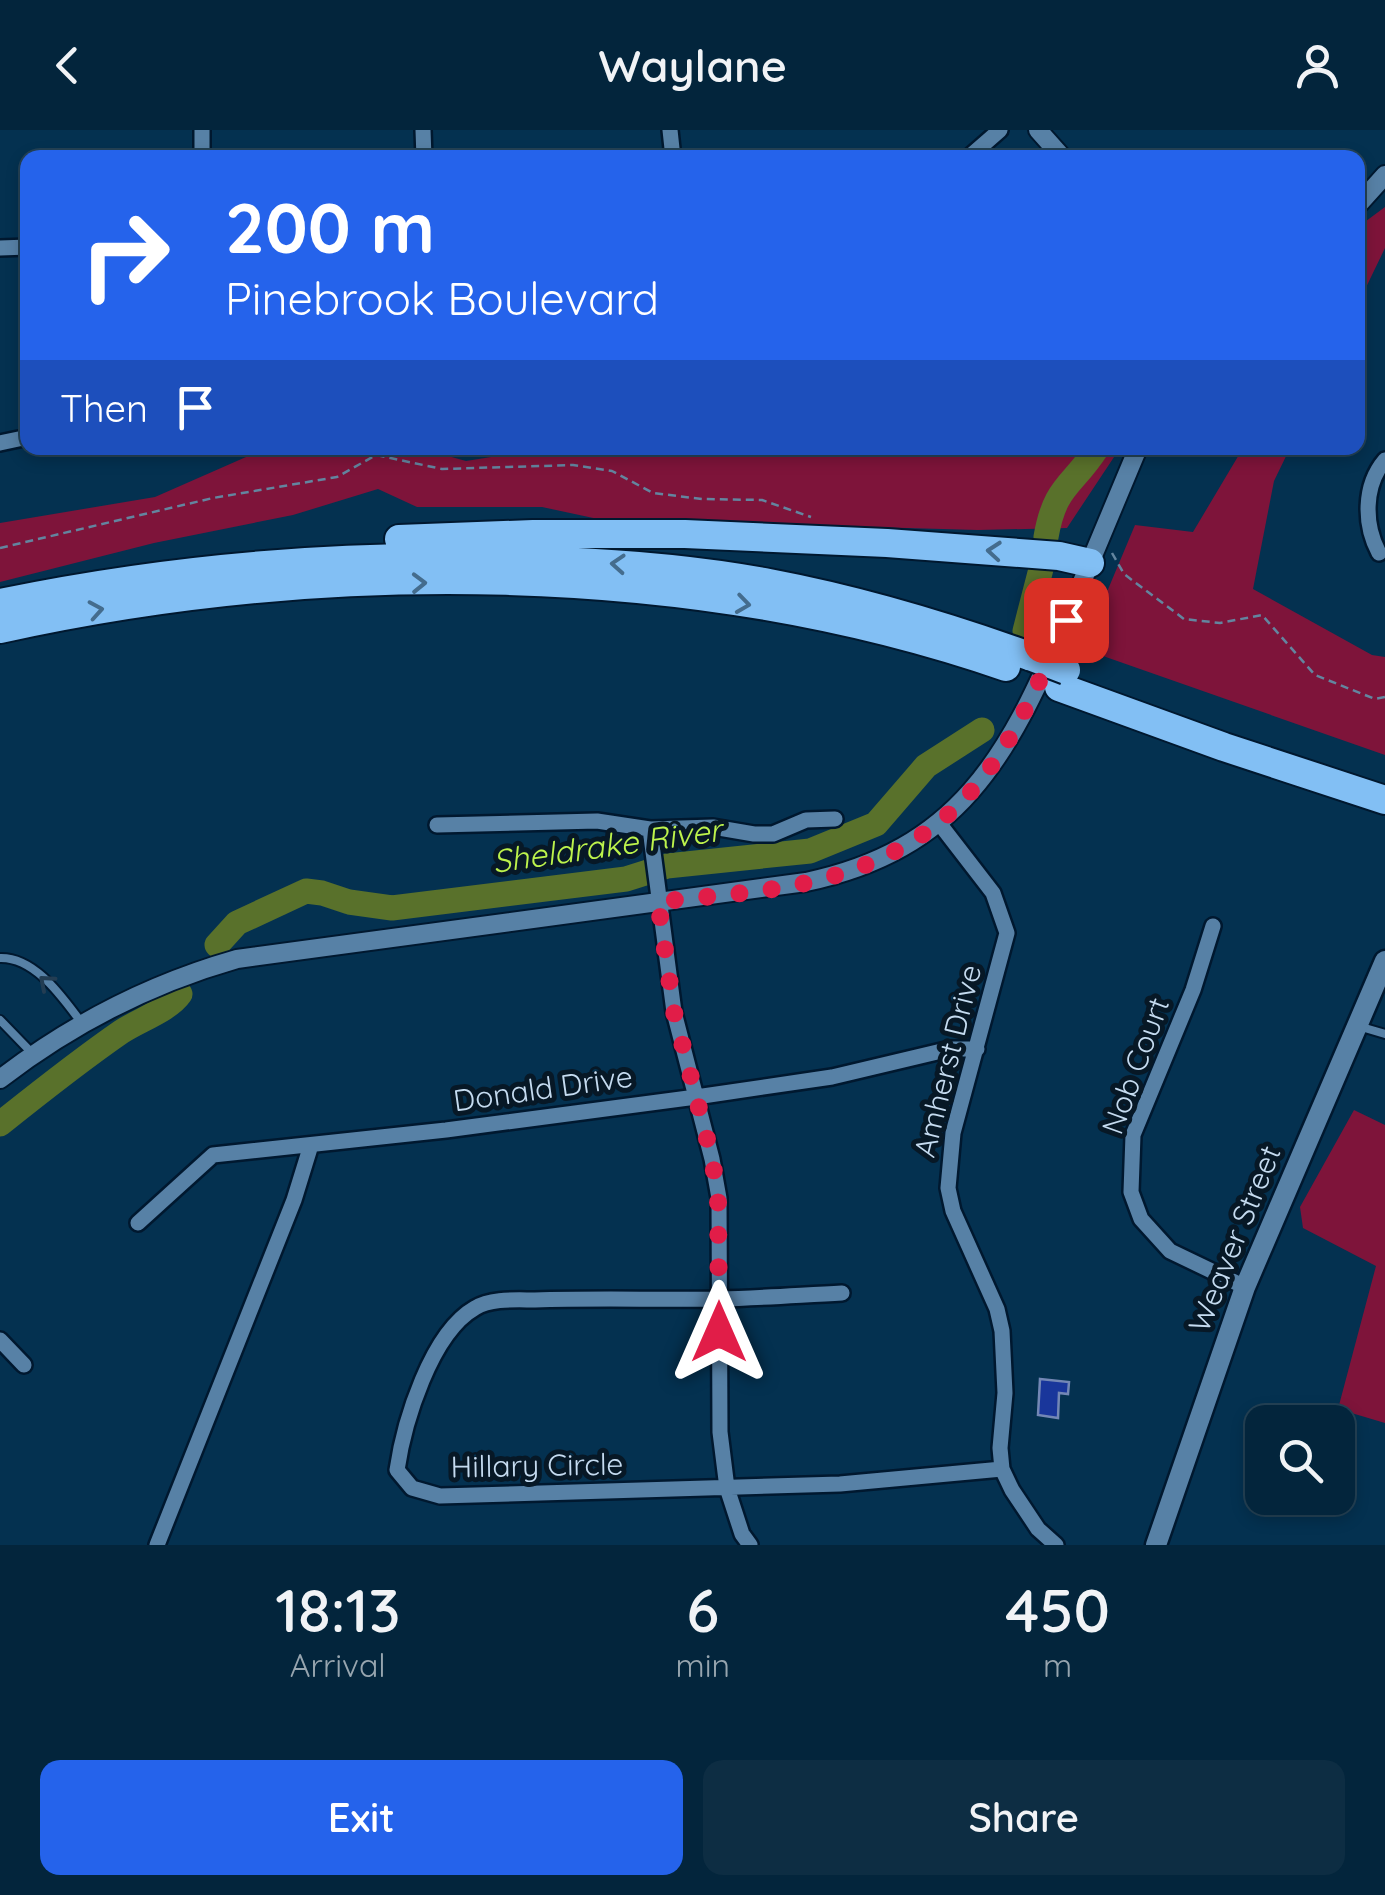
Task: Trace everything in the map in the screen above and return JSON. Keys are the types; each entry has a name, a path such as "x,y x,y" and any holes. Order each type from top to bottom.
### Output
{"highway":[{"path":"246,566 342,544 590,534 887,542 1058,556 1090,563"},
{"path":"0,604 88,586 246,566 455,556 668,568 768,583 874,606 1062,678 1224,748 1385,800"},
{"path":"0,628 228,592 334,585 496,582 658,593 816,615 1028,665"},
{"path":"1062,678 1385,782"}],"main road":[{"name":"Weaver Street","path":"1156,1545 1246,1287 1385,961"}],"street":[{"path":"977,150 1000,130"},
{"path":"1038,130 1057,150"},
{"path":"1365,197 1385,175"},
{"path":"0,1079 81,1022 142,992 238,959 824,878 884,856 939,823 968,797 1006,748 1036,691 1135,455"},
{"path":"1383,555 1370,536 1368,509 1372,483 1385,460"},
{"path":"436,825 597,822 650,829 713,827 773,834 806,820 834,820"},
{"name":"Amherst Drive","path":"939,823 993,893 1007,933 953,1133 948,1188 953,1211 998,1310 1005,1393 1002,1469"},
{"path":"650,829 674,1012 718,1198 719,1415 727,1488 742,1534 750,1545"},
{"name":"Nob Court","path":"1213,926 1193,990 1133,1134 1130,1192 1141,1219 1170,1250 1246,1287"},
{"name":"Donald Drive","path":"138,1223 213,1155 696,1097 832,1077 950,1049 977,1048"},
{"path":"157,1545 294,1200 311,1145"},
{"name":"Hillary Circle","path":"842,1293 720,1299 569,1298 478,1305 451,1328 431,1360 406,1429 397,1470 412,1488 440,1496 840,1484 1002,1469"},
{"path":"0,1340 24,1365"},
{"path":"1002,1469 1038,1529 1056,1545"}],"lane":[{"path":"0,958 35,971 58,992 81,1022"},
{"path":"0,1020 33,1054"},
{"path":"1358,1026 1385,1034"}],"shaded area":[{"path":"1385,207 1385,248 1365,289 1365,222"},
{"path":"444,455 466,461 503,455 1115,455 1067,528 626,525 542,507 417,507 378,489 293,515 154,543 0,582 0,523 155,497 246,457"},
{"path":"1239,455 1287,455 1274,481 1253,589 1372,655 1385,657 1385,755 1083,649 1135,525 1193,532"},
{"path":"1354,1110 1385,1125 1385,1423 1355,1414 1355,1405 1339,1405 1376,1266 1303,1228 1300,1207"}],"building":[{"path":"1040,1379 1069,1382 1068,1394 1059,1393 1058,1418 1038,1415"}],"waterway":[{"name":"Sheldrake River","path":"1046,537 1060,496 1092,455"},
{"name":"Sheldrake River","path":"1025,631 1042,565"},
{"name":"Sheldrake River","path":"217,945 237,923 306,891 392,908 626,879 667,866 810,851 876,824 926,766 982,730"},
{"name":"Sheldrake River","path":"0,1124 105,1043 161,1010 180,994"}],"route":[{"path":"719,1332 718,1198 712,1158 674,1012 658,902 824,878 862,866 922,835 968,797 995,764 1036,691 1066,620"}]}
